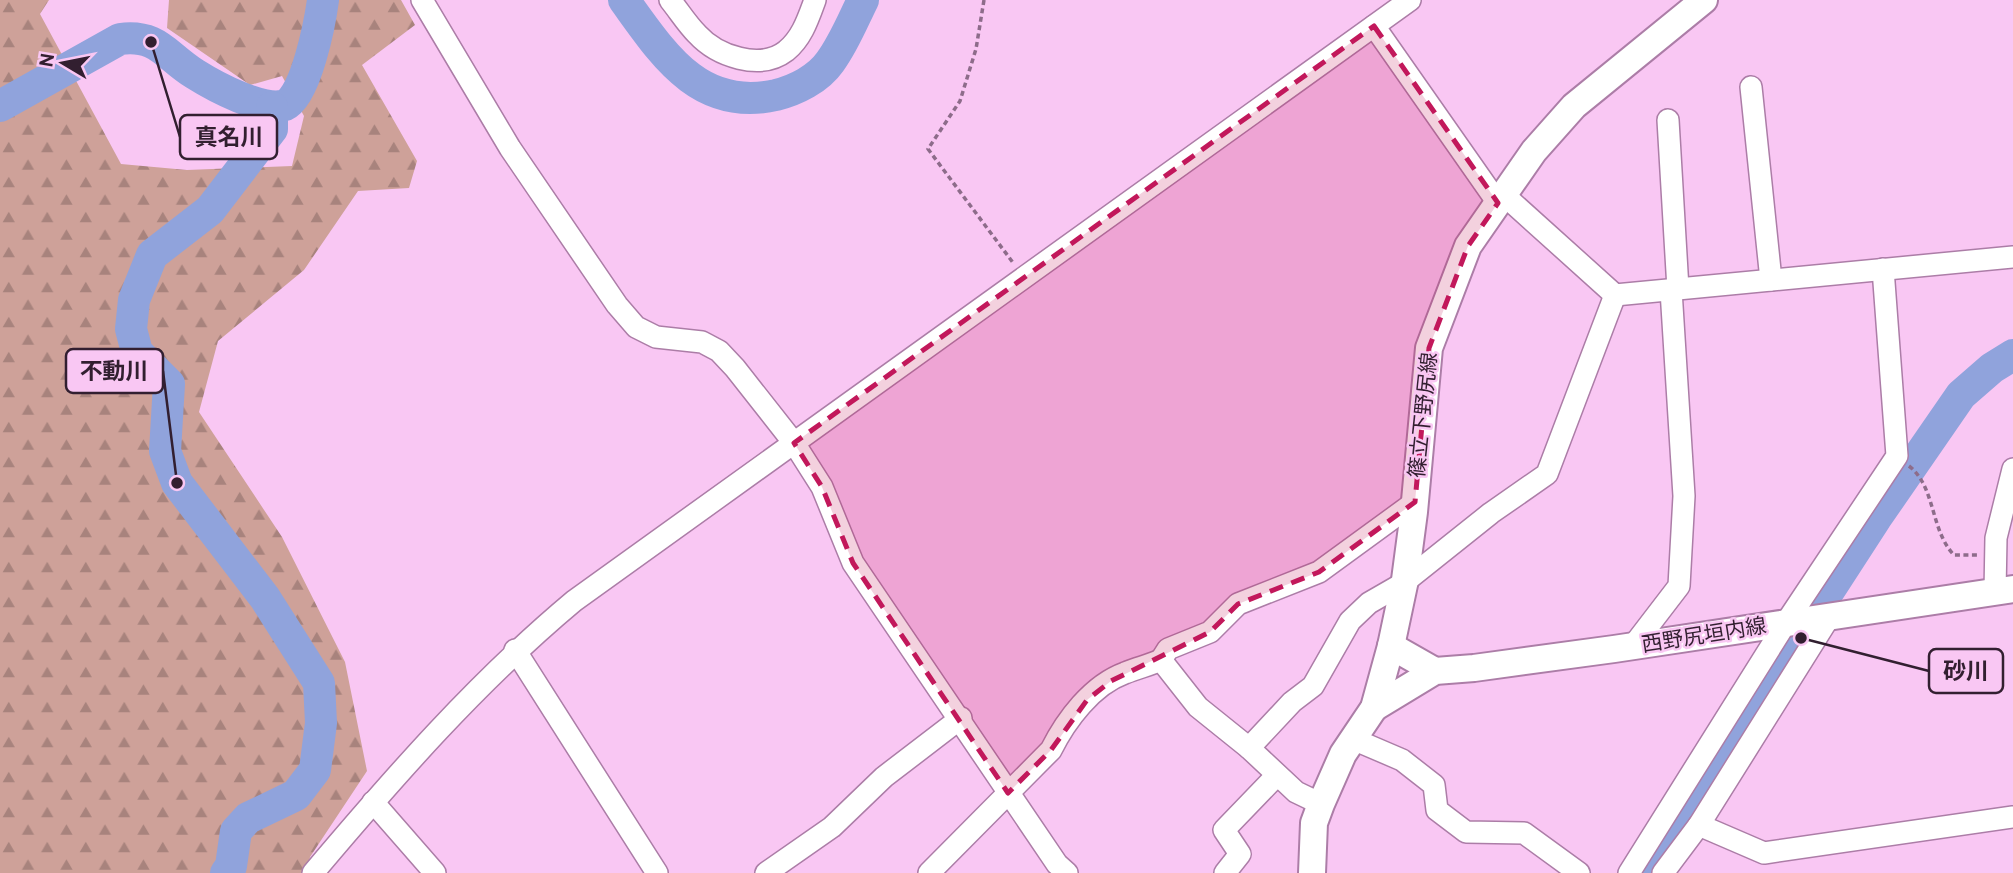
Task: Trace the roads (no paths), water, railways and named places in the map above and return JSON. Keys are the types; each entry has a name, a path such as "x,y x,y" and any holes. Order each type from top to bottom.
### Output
{"main road":[{"name":"篠立下野尻線","path":"1312,873 1314,824 1353,739 1374,708 1391,646 1405,580 1415,502 1429,348 1468,246 1534,151 1574,106 1704,0"},
{"name":"西野尻垣内線","path":"1374,708 1435,670 1474,668 1633,646 2004,590"},
{"path":"1391,646 1435,670"}],"street":[{"path":"422,0 510,148 617,305 636,327 656,337 702,342 719,351 794,443 822,486 853,563 961,718 1008,793 1067,873"},
{"path":"670,0 698,36 724,55 756,61 785,52 806,27 815,0"},
{"path":"313,873 373,802 515,650 666,532 1410,0"},
{"path":"1374,26 1501,199 1615,295 2013,257"},
{"path":"1751,87 1771,280"},
{"path":"1633,646 1679,586 1684,496 1668,120"},
{"path":"1663,873 1699,825 1897,456 1883,269"},
{"path":"1249,748 1292,702 1313,686 1350,621 1369,603 1405,580 1491,513 1547,474 1615,295"},
{"path":"2004,590 1996,546 2013,469"},
{"path":"929,873 1051,750 1061,730 1087,700 1125,673 1161,660 1168,649 1210,632 1238,604 1319,572 1415,502"},
{"path":"1629,873 1808,619"},
{"path":"515,650 657,873"},
{"path":"1161,660 1198,707 1249,748 1297,792 1321,804"},
{"path":"766,873 832,827 884,777 961,718"},
{"path":"1353,739 1402,760 1434,785 1437,810 1466,832 1524,833 1579,873"},
{"path":"1225,873 1240,854 1224,830 1277,775"},
{"path":"373,802 435,873"},
{"path":"1699,825 1764,853 2013,817"}],"waterway":[{"path":"0,106 120,39 133,38 153,43 195,74 239,97 265,105 285,105 293,99 305,74 323,0"},
{"path":"624,0 653,40 686,74 704,87 725,95 749,98 784,93 819,74 840,47 863,0"},
{"path":"226,873 231,866 236,831 248,818 296,795 315,770 321,723 319,683 265,598 177,483 165,451 169,384 137,352 131,329 134,300 152,255 210,210 272,129 272,107"},
{"path":"1646,873 1876,518 1961,395 1992,368 2013,355"}],"place":[{"name":"真名川","path":"151,42"},
{"name":"不動川","path":"177,483"},
{"name":"砂川","path":"1801,638"}]}
